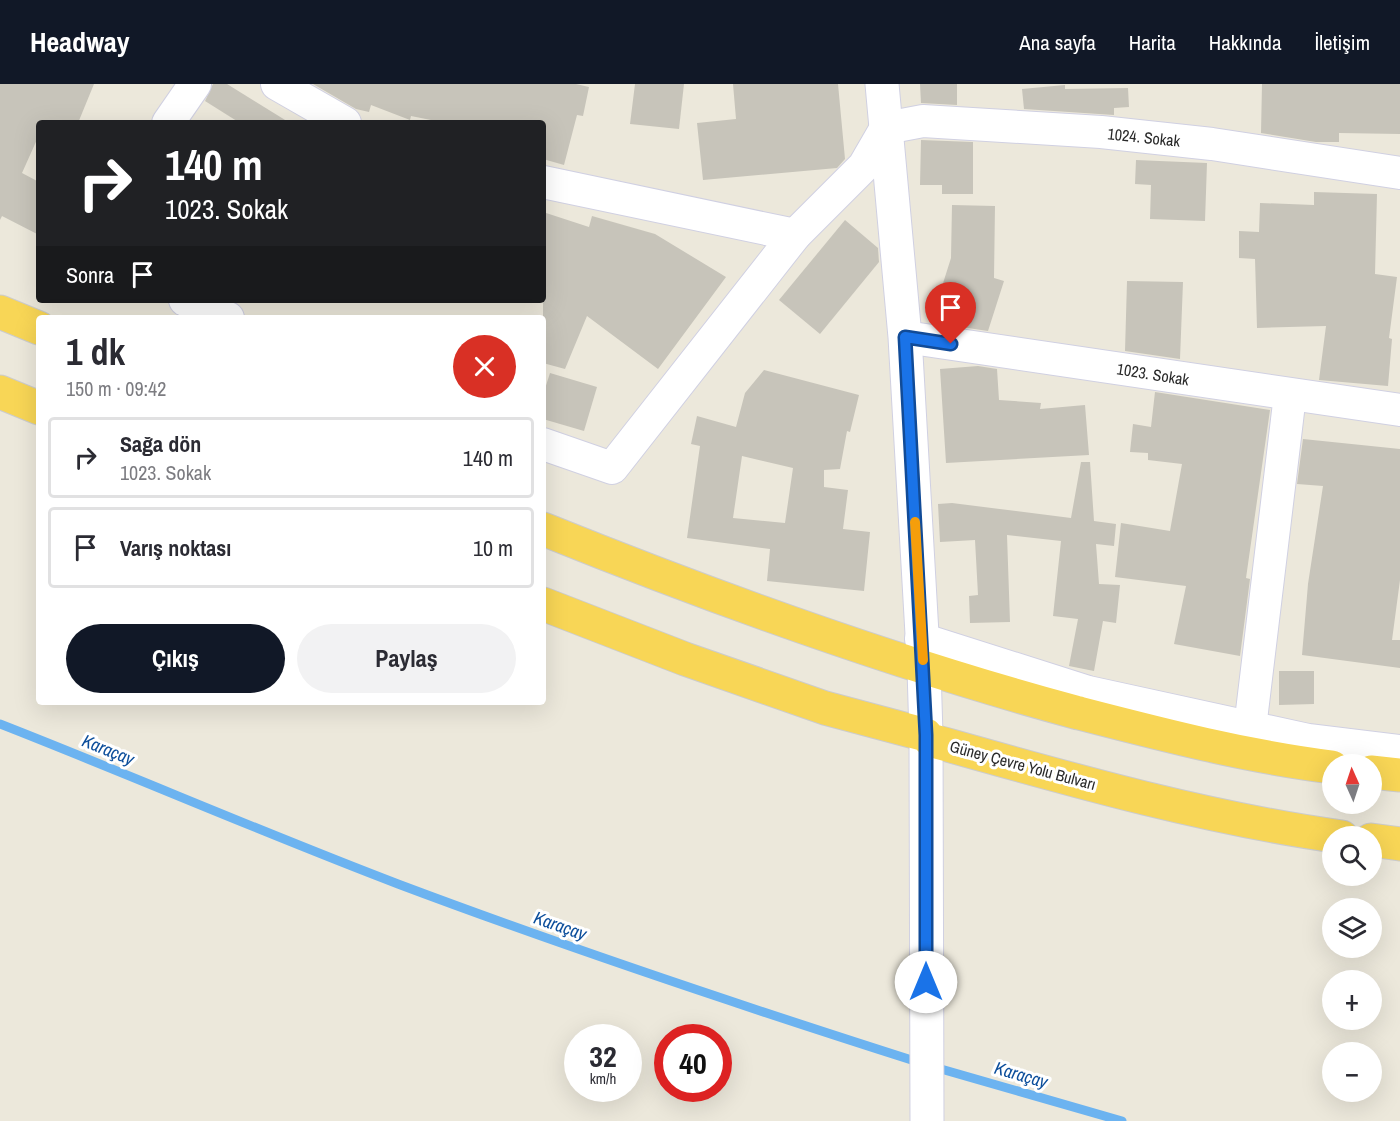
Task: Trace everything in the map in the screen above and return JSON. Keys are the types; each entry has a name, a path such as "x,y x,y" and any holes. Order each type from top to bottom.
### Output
{"highway":[{"path":"0,312 36,327"},
{"path":"0,392 36,407"},
{"path":"546,530 654,574 922,654 1190,742 1278,760 1322,766"},
{"name":"Güney Çevre Yolu Bulvarı","path":"546,605 684,659 825,708 926,735 930,740 1081,782 1200,811 1322,833"},
{"path":"1382,773 1400,775"},
{"path":"1382,842 1400,844"}],"street":[{"path":"170,120 195,84"},
{"path":"276,84 340,120"},
{"path":"882,84 905,337 926,735 927,1121"},
{"name":"1024. Sokak","path":"886,128 923,121 1101,132 1223,145 1400,173"},
{"path":"546,445 612,468 795,235 864,166 886,128"},
{"path":"546,183 795,235"},
{"path":"191,303 221,315"},
{"name":"1023. Sokak","path":"905,337 1400,410"},
{"path":"1250,728 1290,395"},
{"path":"922,654 1308,740 1400,751"}],"building":[{"path":"0,84 94,84 79,120 36,120 36,142 22,173 36,180 36,233 2,216 0,220"},
{"path":"213,84 227,84 285,120 235,120 205,101"},
{"path":"313,84 576,84 589,87 583,116 577,115 564,165 546,160 546,120 431,120 411,116 410,120 371,105 369,112 356,109"},
{"path":"635,84 684,84 679,129 630,124"},
{"path":"733,84 838,84 845,159 837,168 703,180 697,123 736,119"},
{"path":"920,84 957,84 957,105 921,103"},
{"path":"1262,84 1400,84 1400,134 1339,133 1339,142 1316,142 1261,133"},
{"path":"1065,85 1065,89 1128,88 1129,107 1114,108 1114,115 1024,109 1022,89"},
{"path":"921,140 973,142 973,194 942,194 942,185 920,185"},
{"path":"1136,160 1207,163 1205,221 1150,219 1151,185 1135,184"},
{"path":"1314,192 1377,194 1375,274 1397,277 1389,338 1392,339 1388,386 1319,380 1326,326 1257,328 1255,259 1239,258 1239,231 1259,232 1260,203 1314,205"},
{"path":"952,205 995,206 994,278 1004,281 988,331 961,327 932,318 951,258"},
{"path":"546,213 589,227 592,216 655,234 726,277 658,369 587,316 565,369 546,364 546,315 543,315 543,303 546,303"},
{"path":"845,220 878,248 879,262 820,334 779,300"},
{"path":"1127,281 1183,282 1180,359 1125,351"},
{"path":"978,366 997,369 999,400 1041,403 1040,409 1085,405 1089,455 946,463 940,369"},
{"path":"764,370 859,395 850,432 847,431 840,469 824,470 824,487 848,490 843,529 870,532 864,591 767,581 770,549 687,538 700,446 691,444 697,416 736,427 745,393","holes":["742,456 793,468 785,523 733,518"]},
{"path":"550,373 597,387 584,431 546,420 546,386"},
{"path":"1155,392 1270,410 1246,578 1250,579 1240,656 1174,644 1186,586 1115,577 1121,523 1170,531 1182,464 1148,460 1148,453 1130,452 1133,424 1151,427"},
{"path":"1303,439 1400,449 1400,580 1392,640 1400,640 1400,668 1302,655 1308,584 1323,486 1297,484"},
{"path":"1081,462 1090,462 1094,521 1116,524 1114,546 1096,544 1099,584 1120,585 1116,623 1103,621 1094,671 1069,666 1078,619 1053,616 1061,541 1007,535 1010,622 970,623 969,596 978,595 975,540 940,542 938,504 952,503 1071,518"},
{"path":"1279,671 1314,671 1314,704 1279,705"}],"waterway":[{"name":"Karaçay","path":"0,724 298,845 528,932 789,1021 921,1063"},
{"name":"Karaçay","path":"934,1067 1122,1121"}],"slow traffic":[{"path":"915,522 923,660"}],"route":[{"path":"926,982 924,669 905,337 951,344"}]}
